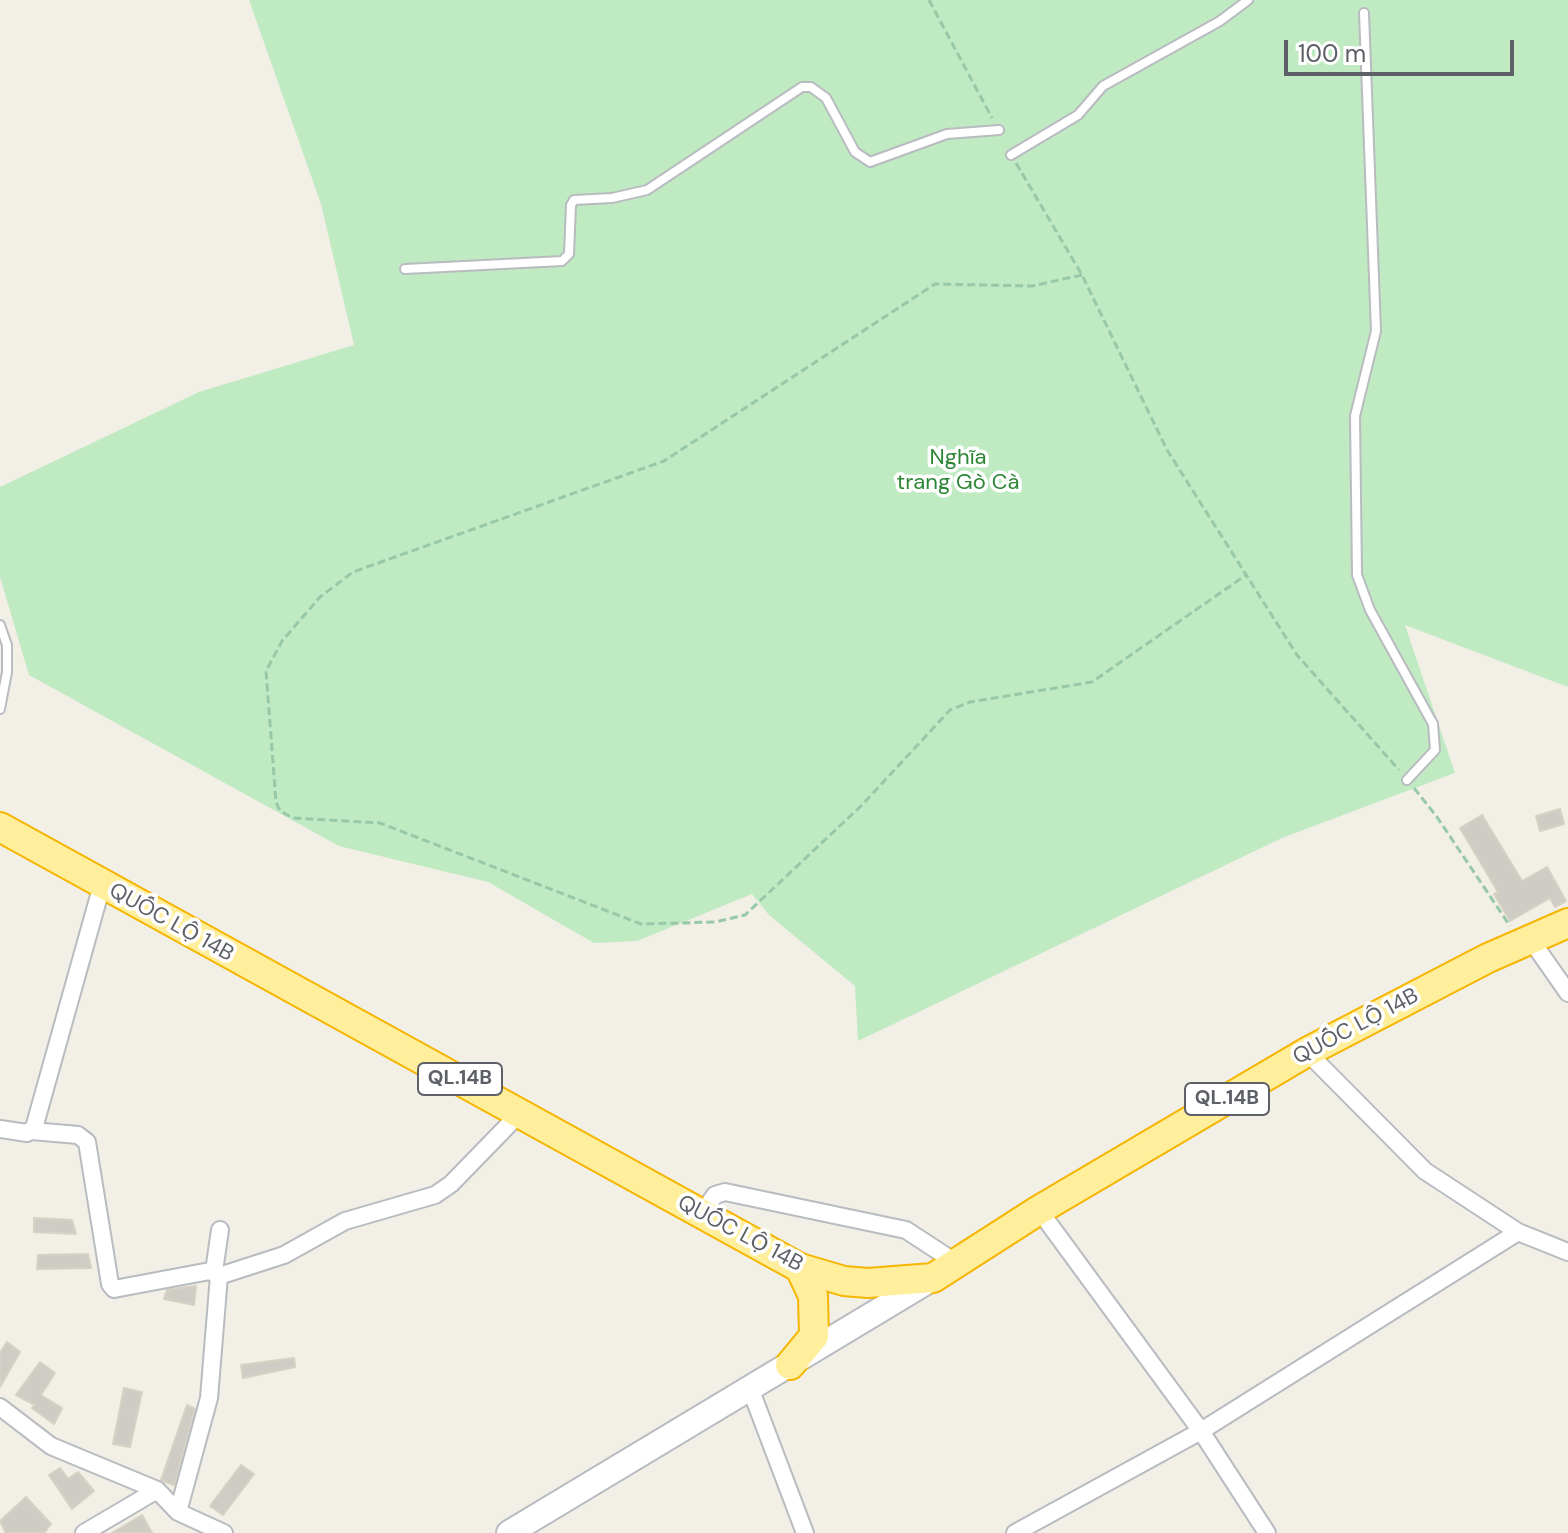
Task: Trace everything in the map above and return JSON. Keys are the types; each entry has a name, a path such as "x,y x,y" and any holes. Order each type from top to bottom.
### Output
{"highway":[{"name":"QUỐC LỘ 14B","path":"0,827 800,1268 844,1281 868,1283 933,1278 1039,1210 1307,1052 1526,941"},
{"name":"QL.14B","path":"1526,941 1568,923"},
{"path":"790,1365 814,1336 813,1296 800,1268"}],"main road":[{"path":"509,1533 933,1278"}],"street":[{"path":"32,1131 102,885"},
{"path":"1526,941 1568,993"},
{"path":"1307,1052 1425,1171 1518,1232 1568,1252"},
{"path":"0,1129 78,1135 87,1142 110,1284 114,1289 216,1274 284,1255 345,1221 435,1195 451,1184 521,1112"},
{"path":"701,1215 715,1195 725,1192 906,1230 958,1264"},
{"path":"1039,1210 1201,1431 1267,1533"},
{"path":"178,1512 209,1398 220,1230"},
{"path":"1015,1533 1201,1431 1518,1232"},
{"path":"750,1388 805,1533"},
{"path":"0,1407 51,1446 157,1490 178,1512 224,1533"},
{"path":"84,1533 157,1490"}],"lane":[{"path":"1011,155 1078,115 1103,86 1220,21 1248,0"},
{"path":"1364,13 1376,331 1355,416 1357,575 1370,610 1433,724 1435,750 1407,780"},
{"path":"405,269 562,261 569,254 571,205 574,200 612,198 647,190 802,87 811,87 826,98 855,152 870,162 879,162 947,134 999,130"},
{"path":"0,625 7,659 0,709"}],"path":[{"path":"929,0 999,130"},
{"path":"1011,155 1082,275 1167,450 1297,655 1437,817 1526,941"},
{"path":"1082,275 1032,286 935,284 664,461 353,572 320,597 282,641 266,671 276,802 280,811 293,818 380,823 641,924 715,922 745,915 861,806 950,710 970,702 1092,682 1246,575"}],"green space":[{"name":"Nghĩa trang Gò Cà","path":"249,0 1568,0 1568,687 1405,625 1455,773 1282,838 858,1041 855,986 769,915 752,894 637,941 594,943 488,882 339,846 29,675 0,577 0,487 199,392 354,345 321,204"}],"building":[{"path":"1560,809 1564,824 1540,831 1536,816"},
{"path":"1482,815 1522,881 1547,867 1566,901 1555,907 1550,898 1510,921 1494,894 1498,892 1460,828"},
{"path":"34,1218 72,1220 76,1234 34,1232"},
{"path":"88,1254 91,1268 37,1269 38,1255"},
{"path":"196,1286 194,1305 164,1299 167,1290"},
{"path":"7,1342 20,1352 0,1387 0,1353"},
{"path":"294,1358 295,1367 243,1378 241,1365"},
{"path":"40,1362 55,1373 41,1395 62,1408 54,1424 32,1408 35,1405 16,1395"},
{"path":"124,1388 142,1392 130,1447 113,1444"},
{"path":"187,1405 195,1409 174,1485 161,1480"},
{"path":"241,1465 254,1474 223,1515 210,1506"},
{"path":"60,1468 68,1479 78,1472 94,1491 72,1509 49,1475"},
{"path":"26,1497 51,1524 44,1533 6,1533 0,1521"},
{"path":"142,1515 152,1533 112,1533"}]}
